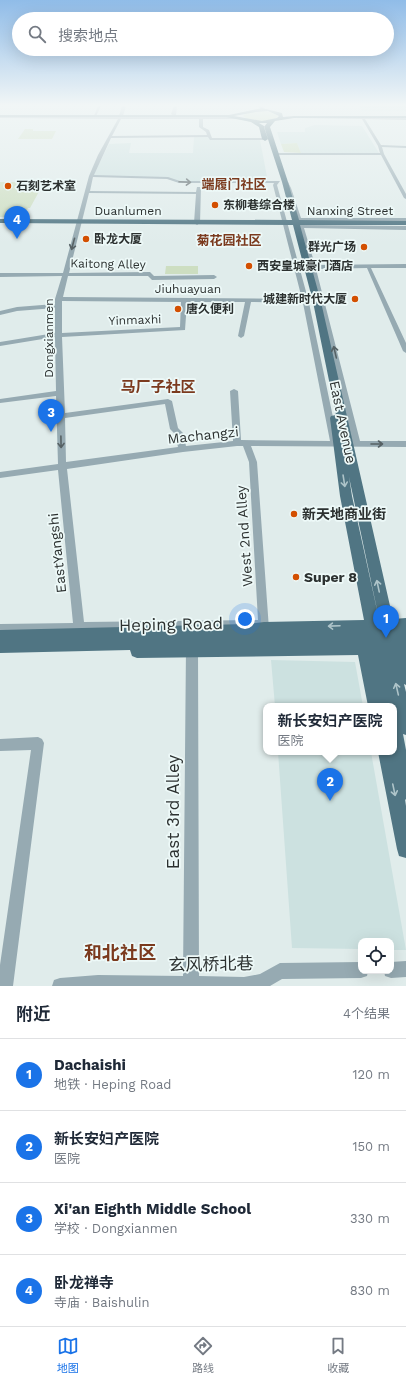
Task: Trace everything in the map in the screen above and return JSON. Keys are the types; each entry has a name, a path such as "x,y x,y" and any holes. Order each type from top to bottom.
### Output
{"main road":[{"name":"East Avenue","path":"270,152 282,182"},
{"name":"East Avenue","path":"277,154 282,182 312,301 406,727"},
{"name":"Duanlumen","path":"0,221 80,220 84,222 293,223"},
{"name":"East Avenue","path":"293,223 311,268 312,301"},
{"name":"Nanxing Street","path":"293,223 406,224"},
{"name":"East Avenue","path":"344,444 346,496 385,637 389,703"},
{"name":"Heping Road","path":"0,637 80,632 247,631 264,628 385,637"},
{"path":"0,653 192,646 280,648 385,637"},
{"path":"385,637 406,677"},
{"path":"376,703 385,637"},
{"name":"Heping Road","path":"0,646 192,646"},
{"path":"397,747 406,791"},
{"path":"387,755 406,849"}],"street":[{"name":"Dongxianmen","path":"62,467 58,303 86,192 95,166 103,152"},
{"path":"277,154 382,154 406,198"},
{"path":"91,176 168,178 179,182 282,182"},
{"path":"197,222 199,182"},
{"path":"86,192 199,192"},
{"path":"311,268 406,267"},
{"path":"311,268 369,269 406,267"},
{"path":"311,268 344,444"},
{"path":"369,269 406,351"},
{"name":"Kaitong Alley","path":"0,275 150,274 152,278 214,278"},
{"name":"Jiuhuayuan","path":"0,314 17,309 58,303 184,300 312,301"},
{"name":"Yinmaxhi","path":"58,335 183,329 184,300"},
{"path":"241,336 248,301"},
{"path":"312,301 344,444"},
{"path":"0,344 58,335"},
{"name":"West 2nd Alley","path":"234,391 241,443 253,462 264,628"},
{"path":"0,401 60,393"},
{"path":"61,416 168,401 174,428 179,433 183,449"},
{"name":"Machangzi","path":"0,475 183,449 241,443 406,444"},
{"name":"EastYangshi","path":"62,467 80,632"},
{"path":"0,629 80,632"},
{"name":"East 3rd Alley","path":"191,985 192,646"},
{"path":"0,745 38,743 5,986"},
{"name":"玄风桥北巷","path":"60,986 98,983 244,985 262,982 280,971 358,970"},
{"path":"394,970 406,970"}],"shaded area":[{"path":"105,152 262,152 268,182 179,182 168,178 93,176"},
{"path":"301,152 379,153 301,153"},
{"path":"271,660 355,662 362,703 275,703"},
{"path":"278,755 372,755 406,950 394,950 394,938 358,938 358,949 292,948"}],"green space":[{"path":"18,179 27,179 23,185 25,186 24,188 41,188 30,208 28,208 23,217 0,217 0,182 16,182"},
{"path":"166,266 198,266 198,274 165,274"}],"place":[{"name":"石刻艺术室","path":"8,186"},
{"name":"东柳巷综合楼","path":"215,205"},
{"name":"卧龙禅寺","path":"17,239"},
{"name":"卧龙大厦","path":"86,239"},
{"name":"群光广场","path":"364,247"},
{"name":"西安皇城豪门酒店","path":"249,266"},
{"name":"城建新时代大厦","path":"355,299"},
{"name":"唐久便利","path":"178,309"},
{"name":"Xi'an Eighth Middle School","path":"51,432"},
{"name":"新天地商业街","path":"294,514"},
{"name":"Super 8","path":"296,577"},
{"name":"Dachaishi","path":"386,638"},
{"name":"新长安妇产医院","path":"330,801"}],"district":[{"name":"端履门社区","path":"234,184"},
{"name":"菊花园社区","path":"229,240"},
{"name":"马厂子社区","path":"158,387"},
{"name":"和北社区","path":"120,953"}]}
